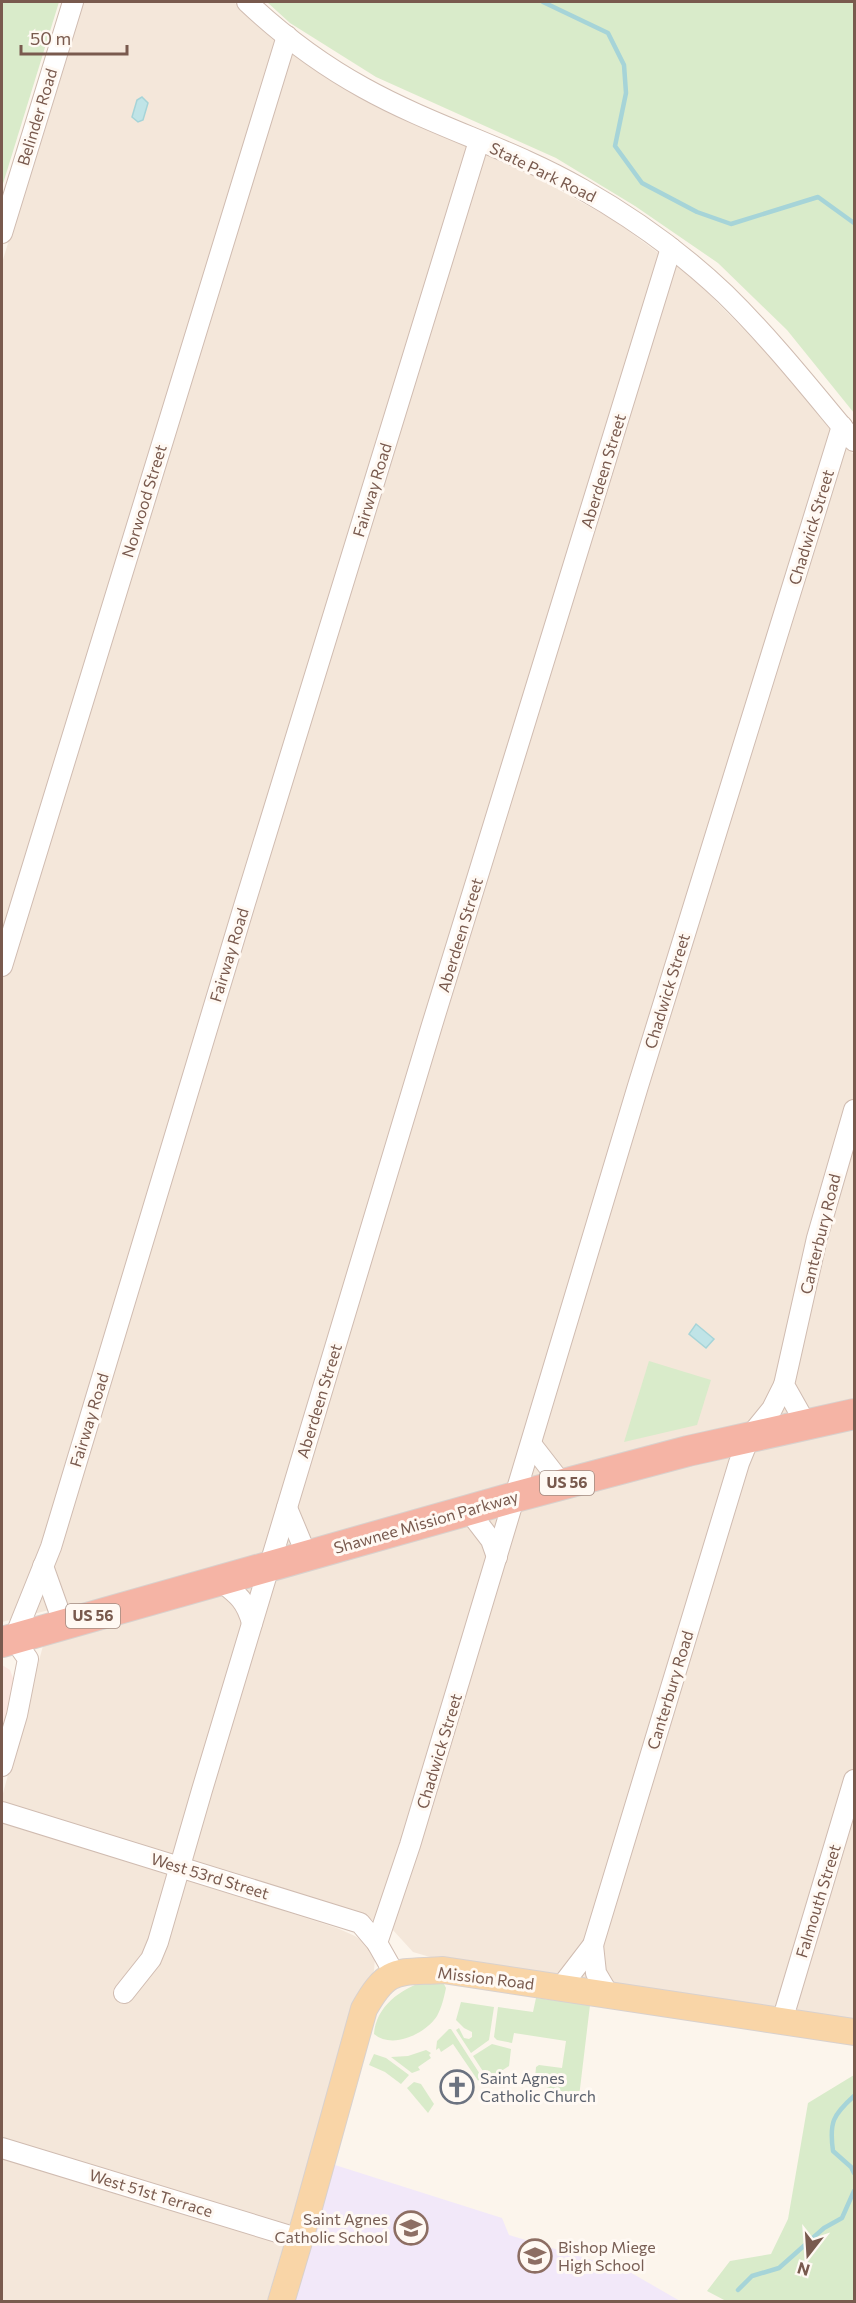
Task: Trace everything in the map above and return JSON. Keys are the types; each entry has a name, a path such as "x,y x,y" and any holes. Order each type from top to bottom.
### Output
{"highway":[{"name":"Shawnee Mission Parkway","path":"8,1641 562,1484 750,1436 855,1414"}],"main road":[{"name":"Mission Road","path":"394,1973 443,1970 855,2032"},
{"path":"280,2301 300,2239 364,2009 377,1987 394,1973"}],"street":[{"name":"Belinder Road","path":"2,233 73,2"},
{"name":"State Park Road","path":"247,2 287,36 364,88 580,188 671,248 712,282 752,321 848,434"},
{"name":"Norwood Street","path":"2,966 287,36"},
{"name":"Fairway Road","path":"8,1641 51,1547 248,891 479,141"},
{"name":"Aberdeen Street","path":"124,1993 151,1959 158,1942 432,1025 671,248"},
{"name":"Chadwick Street","path":"377,1943 410,1845 641,1075 848,434"},
{"name":"Canterbury Road","path":"561,1988 593,1945 739,1463 750,1436 772,1408 784,1385 817,1238 855,1110"},
{"path":"784,1385 806,1424"},
{"path":"531,1444 562,1484"},
{"path":"287,1508 307,1556"},
{"path":"468,1510 484,1530 497,1557"},
{"path":"43,1566 64,1625"},
{"path":"219,1580 239,1596 248,1608 252,1623"},
{"path":"2,1766 17,1715 28,1659 8,1641"},
{"name":"Falmouth Street","path":"782,2021 855,1780"},
{"name":"West 53rd Street","path":"2,1812 360,1923 377,1943 394,1973"},
{"name":"Canterbury Road","path":"593,1945 596,1972 609,1995"},
{"name":"West 51st Terrace","path":"2,2148 300,2239"}],"shaded area":[{"path":"81,2 234,2 257,24 612,219 694,279 769,355 854,455 854,2020 430,1957 413,1952 392,1929 370,1919 289,1893 284,1911 355,1936 367,1944 375,1958 374,1971 353,2012 267,2301 2,2301 2,1797 53,1609 2,1622 2,263"},
{"path":"2,1665 10,1670 14,1681 2,1742"},
{"name":"Saint Agnes Catholic School","path":"335,2165 502,2218 509,2235 628,2271 680,2301 293,2302"}],"green space":[{"path":"2,2 59,2 2,187"},
{"path":"267,2 854,2 854,413 787,330 718,263 635,206 556,158 376,77 290,23"},
{"path":"649,1361 711,1380 697,1425 624,1442"},
{"path":"425,1981 443,1982 446,1988 440,2009 432,2022 417,2033 399,2040 382,2039 374,2034 379,2015 391,2000"},
{"path":"536,1998 590,2005 579,2097 543,2086 535,2078 536,2067 539,2065 562,2068 566,2041 514,2033 512,2043 497,2040 494,2037 498,2007 533,2012"},
{"path":"461,2002 494,2007 489,2040 471,2053 456,2030 459,2028 464,2038 472,2037 472,2032 456,2020"},
{"path":"449,2029 485,2082 481,2085 453,2044 441,2052 439,2048 436,2050 437,2041"},
{"path":"492,2044 511,2049 509,2066 495,2075 493,2073 486,2076 473,2056"},
{"path":"426,2050 431,2053 429,2055 431,2058 418,2067 420,2070 412,2073 391,2057 408,2056"},
{"path":"374,2054 386,2058 409,2075 401,2084 385,2072 369,2065"},
{"path":"854,2075 854,2301 726,2301 707,2291 730,2261 771,2254 788,2219 808,2103"},
{"path":"414,2082 421,2084 434,2104 428,2113 407,2088"}],"water":[{"path":"142,97 148,103 143,120 138,122 132,117 137,100"},
{"path":"696,1324 714,1339 706,1348 689,1334"}],"waterway":[{"path":"543,2 608,33 624,65 626,93 615,146 642,183 697,212 731,224 818,197 854,223"},
{"path":"854,2096 837,2114 832,2126 833,2151 851,2167 854,2173"},
{"path":"738,2290 752,2276 779,2268 824,2228 842,2218 854,2191"}],"place":[{"name":"Saint Agnes Catholic Church","path":"457,2087"},
{"name":"Saint Agnes Catholic School","path":"411,2228"},
{"name":"Bishop Miege High School","path":"535,2256"}]}
